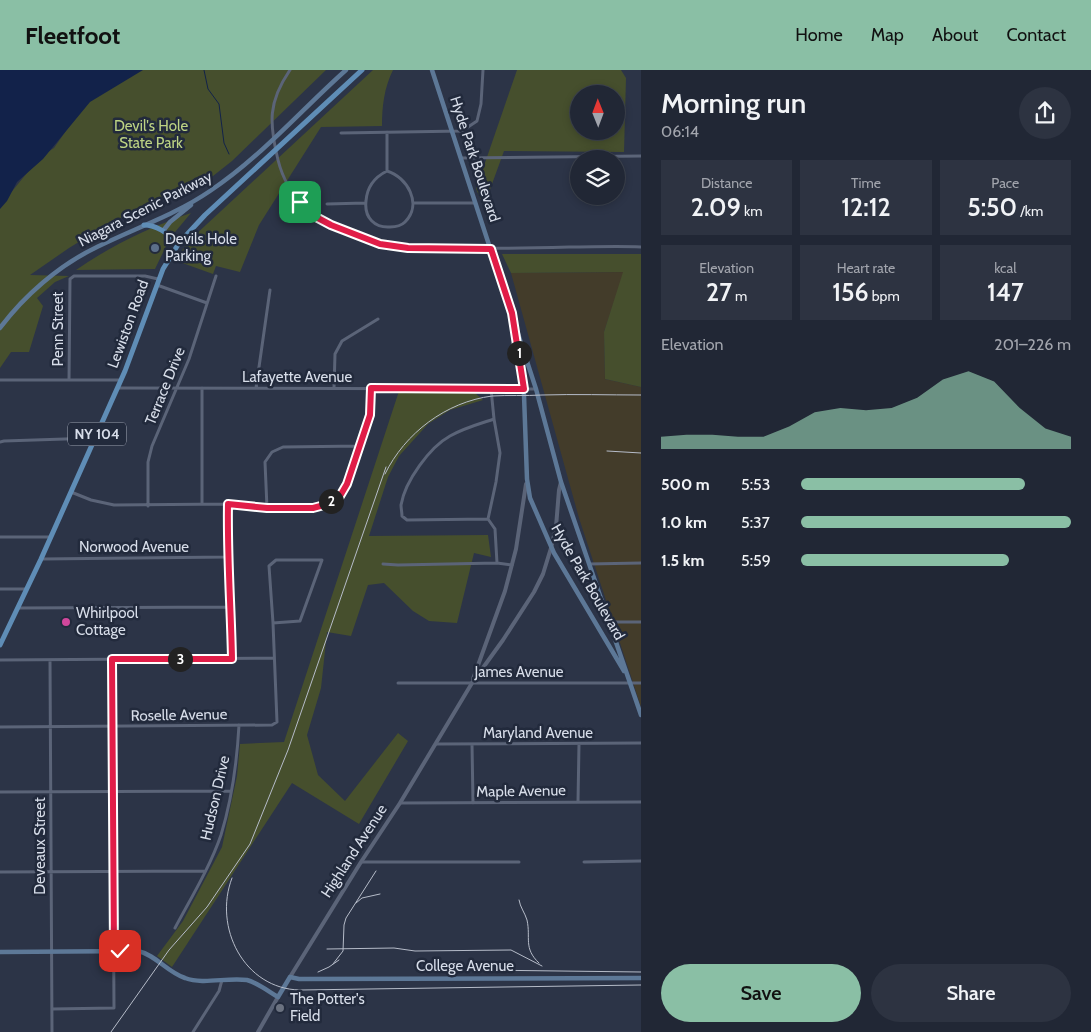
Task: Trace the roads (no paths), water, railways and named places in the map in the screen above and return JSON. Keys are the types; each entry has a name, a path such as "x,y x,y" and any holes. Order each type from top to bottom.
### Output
{"main road":[{"name":"Niagara Scenic Parkway","path":"0,328 18,306 32,293 74,260 94,248 199,198 234,174 346,70"},
{"name":"Lewiston Road","path":"0,645 118,388 157,282 166,263 179,243 205,215 362,70"},
{"name":"Hyde Park Boulevard","path":"432,70 536,389 561,482 641,715"},
{"path":"163,231 172,220 199,198"},
{"path":"144,225 151,225 163,231 179,243"},
{"name":"Hyde Park Boulevard","path":"512,313 524,389 527,479 530,498 551,548 612,649 630,683"},
{"path":"0,952 138,951 145,953 178,975 188,979 250,981 278,997"},
{"name":"College Avenue","path":"290,977 297,979 641,978"},
{"name":"Highland Avenue","path":"278,997 290,977"}],"street":[{"path":"290,70 279,87 274,101 272,130 278,162 293,194 308,210 331,225 384,246 408,248 641,248"},
{"path":"341,133 462,131 477,121 481,104 483,70"},
{"path":"387,132 387,170"},
{"path":"461,158 641,156"},
{"path":"387,170 400,176 406,182 413,203 404,222 396,227 381,228 373,224 369,218 365,203 373,180 387,170"},
{"path":"327,204 365,203"},
{"path":"413,203 475,203"},
{"name":"Penn Street","path":"70,380 70,278 74,276 145,276 157,282"},
{"name":"Terrace Drive","path":"148,506 148,462 150,454 189,359 216,276"},
{"path":"157,282 207,303"},
{"path":"256,388 270,290"},
{"path":"334,388 335,354 342,341 378,319"},
{"path":"0,380 121,380"},
{"name":"Lafayette Avenue","path":"118,388 536,389"},
{"path":"202,388 202,504"},
{"path":"71,492 92,500 114,505 228,504 267,508 313,508 328,504 340,496 347,484 370,415 371,388"},
{"path":"491,389 500,453 488,519 495,529 497,562"},
{"path":"488,519 408,520 402,516 401,505 422,460 449,436 494,419"},
{"path":"0,442 95,438"},
{"path":"267,508 266,462 272,452 283,447 360,446"},
{"name":"Highland Avenue","path":"472,683 505,592 521,523 527,479"},
{"name":"Highland Avenue","path":"290,977 400,803 472,683 534,592 543,574 551,548 556,527 561,482"},
{"path":"228,504 227,557 231,606 232,659"},
{"path":"0,537 50,537"},
{"name":"Norwood Avenue","path":"41,559 227,557"},
{"path":"0,660 274,658 270,566 276,560 322,560 300,621 273,623"},
{"path":"383,564 497,562 512,564"},
{"path":"589,564 641,563"},
{"path":"0,589 26,589"},
{"path":"18,608 231,606"},
{"path":"610,622 641,622"},
{"name":"Roselle Avenue","path":"0,727 272,725 277,722 274,658"},
{"path":"52,1009 114,1008 112,659"},
{"name":"Deveaux Street","path":"50,660 52,1032"},
{"name":"James Avenue","path":"398,683 641,683"},
{"name":"Hudson Drive","path":"175,928 205,871 221,835 237,758 239,725"},
{"name":"Maryland Avenue","path":"436,744 641,743"},
{"path":"472,744 473,803"},
{"path":"578,802 579,744"},
{"path":"0,792 231,791"},
{"name":"Maple Avenue","path":"400,803 641,802"},
{"path":"584,862 641,861"},
{"path":"361,862 518,862"},
{"path":"0,872 205,871"},
{"path":"193,1032 218,993 222,980"},
{"name":"Highland Avenue","path":"258,1032 278,997"}],"water":[{"path":"0,70 143,70 90,102 43,159 17,182 7,201 0,209"}],"waterway":[{"path":"204,70 208,89 219,104 224,143 229,154"}],"railway":[{"path":"385,474 393,459 404,445 429,422 443,413 475,399 492,396 641,395"},
{"path":"607,451 641,453"},
{"path":"111,1032 169,950 207,907 250,844 288,750 386,467"},
{"path":"333,964 343,951 346,918 376,871"},
{"path":"232,878 227,897 230,935 238,952 249,967 263,979 280,987 300,990 641,985"},
{"path":"356,903 362,898 380,894"},
{"path":"519,900 527,920 529,948 539,963"},
{"path":"327,949 394,948 415,951 511,950 542,966"},
{"path":"318,972 339,960"},
{"path":"479,970 641,972"}],"place":[{"name":"Devils Hole Parking","path":"155,248"},
{"name":"Whirlpool Cottage","path":"66,622"},
{"name":"The Potter's Field","path":"280,1008"}],"park label":[{"name":"Devil's Hole State Park","path":"151,134"}]}
